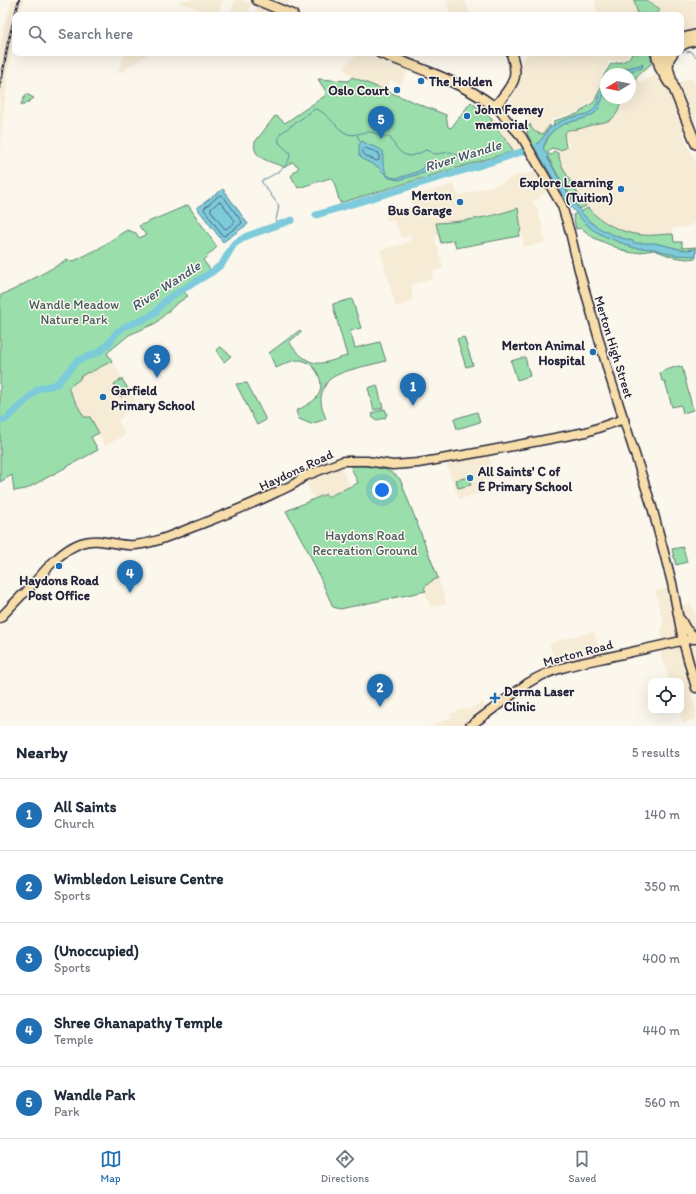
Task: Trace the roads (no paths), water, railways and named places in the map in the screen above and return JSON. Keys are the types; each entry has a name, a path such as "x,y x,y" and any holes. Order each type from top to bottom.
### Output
{"highway":[{"path":"257,0 286,12"},
{"path":"387,56 446,80 495,105 513,82 515,72 512,56"},
{"path":"658,56 666,69 696,144"},
{"path":"664,56 666,69"},
{"path":"666,69 671,56"}],"main road":[{"path":"684,42 696,34"},
{"path":"684,43 696,41"},
{"name":"Merton High Street","path":"495,105 496,112 506,119 520,133 562,206 572,236 579,270 590,308 652,506 672,583 683,641 696,688"},
{"name":"Haydons Road","path":"2,619 22,595 26,593 58,558 81,543 95,540 135,545 164,538 243,508 301,480 303,477 343,461 367,461 393,465 418,463 586,432 624,419"},
{"name":"Merton High Street","path":"678,614 686,629 696,638"},
{"name":"Merton Road","path":"470,726 528,683 552,671 696,638"}],"water":[{"path":"643,64 642,68 636,70 636,68 628,68"},
{"path":"600,96 600,104 596,112 591,116 564,124 554,130 547,138 543,148 574,202 580,211 593,224 602,230 633,241 634,243 655,243 684,250 696,249 696,256 674,255 654,249 634,248 604,236 593,230 584,222 568,204 534,146 550,128 557,123 591,112 597,104"},
{"path":"362,141 383,151 383,162 386,174 392,177 400,177 417,172 422,169 427,161 433,163 433,169 399,180 389,178 378,167 364,160 359,155 359,145"},
{"path":"223,189 248,224 223,242 197,208"}],"waterway":[{"path":"686,52 691,51 696,57"},
{"path":"275,225 279,206 261,181 280,170 287,163 290,153 279,143 279,136 281,133 315,109 326,115 347,134 353,135 370,132 381,136 390,137 398,150 407,156 413,156 426,150 435,154 451,152 467,159"},
{"path":"357,135 360,141"},
{"name":"River Wandle","path":"316,215 536,147 541,152"},
{"name":"River Wandle","path":"473,164 476,167"},
{"name":"River Wandle","path":"0,421 5,420 38,389 57,384 77,361 99,352 109,343 116,333 124,327 149,317 170,297 212,272 222,264 234,244 247,236 292,220"}],"railway":[{"path":"16,12 19,0"},
{"path":"0,88 12,27"}],"place":[{"name":"The Holden","path":"421,81"},
{"name":"Oslo Court","path":"397,90"},
{"name":"John Feeney memorial","path":"467,116"},
{"name":"Wandle Park","path":"381,139"},
{"name":"Explore Learning (Tuition)","path":"621,189"},
{"name":"Merton Bus Garage","path":"460,202"},
{"name":"Merton Animal Hospital","path":"593,352"},
{"name":"(Unoccupied)","path":"157,378"},
{"name":"Garfield Primary School","path":"103,397"},
{"name":"All Saints","path":"413,406"},
{"name":"All Saints' C of E Primary School","path":"470,478"},
{"name":"Haydons Road Post Office","path":"59,566"},
{"name":"Shree Ghanapathy Temple","path":"130,593"},
{"name":"Derma Laser Clinic","path":"495,698"},
{"name":"Wimbledon Leisure Centre","path":"380,707"}],"park label":[{"name":"Wandle Meadow Nature Park","path":"74,312"},
{"name":"Haydons Road Recreation Ground","path":"365,542"}]}
